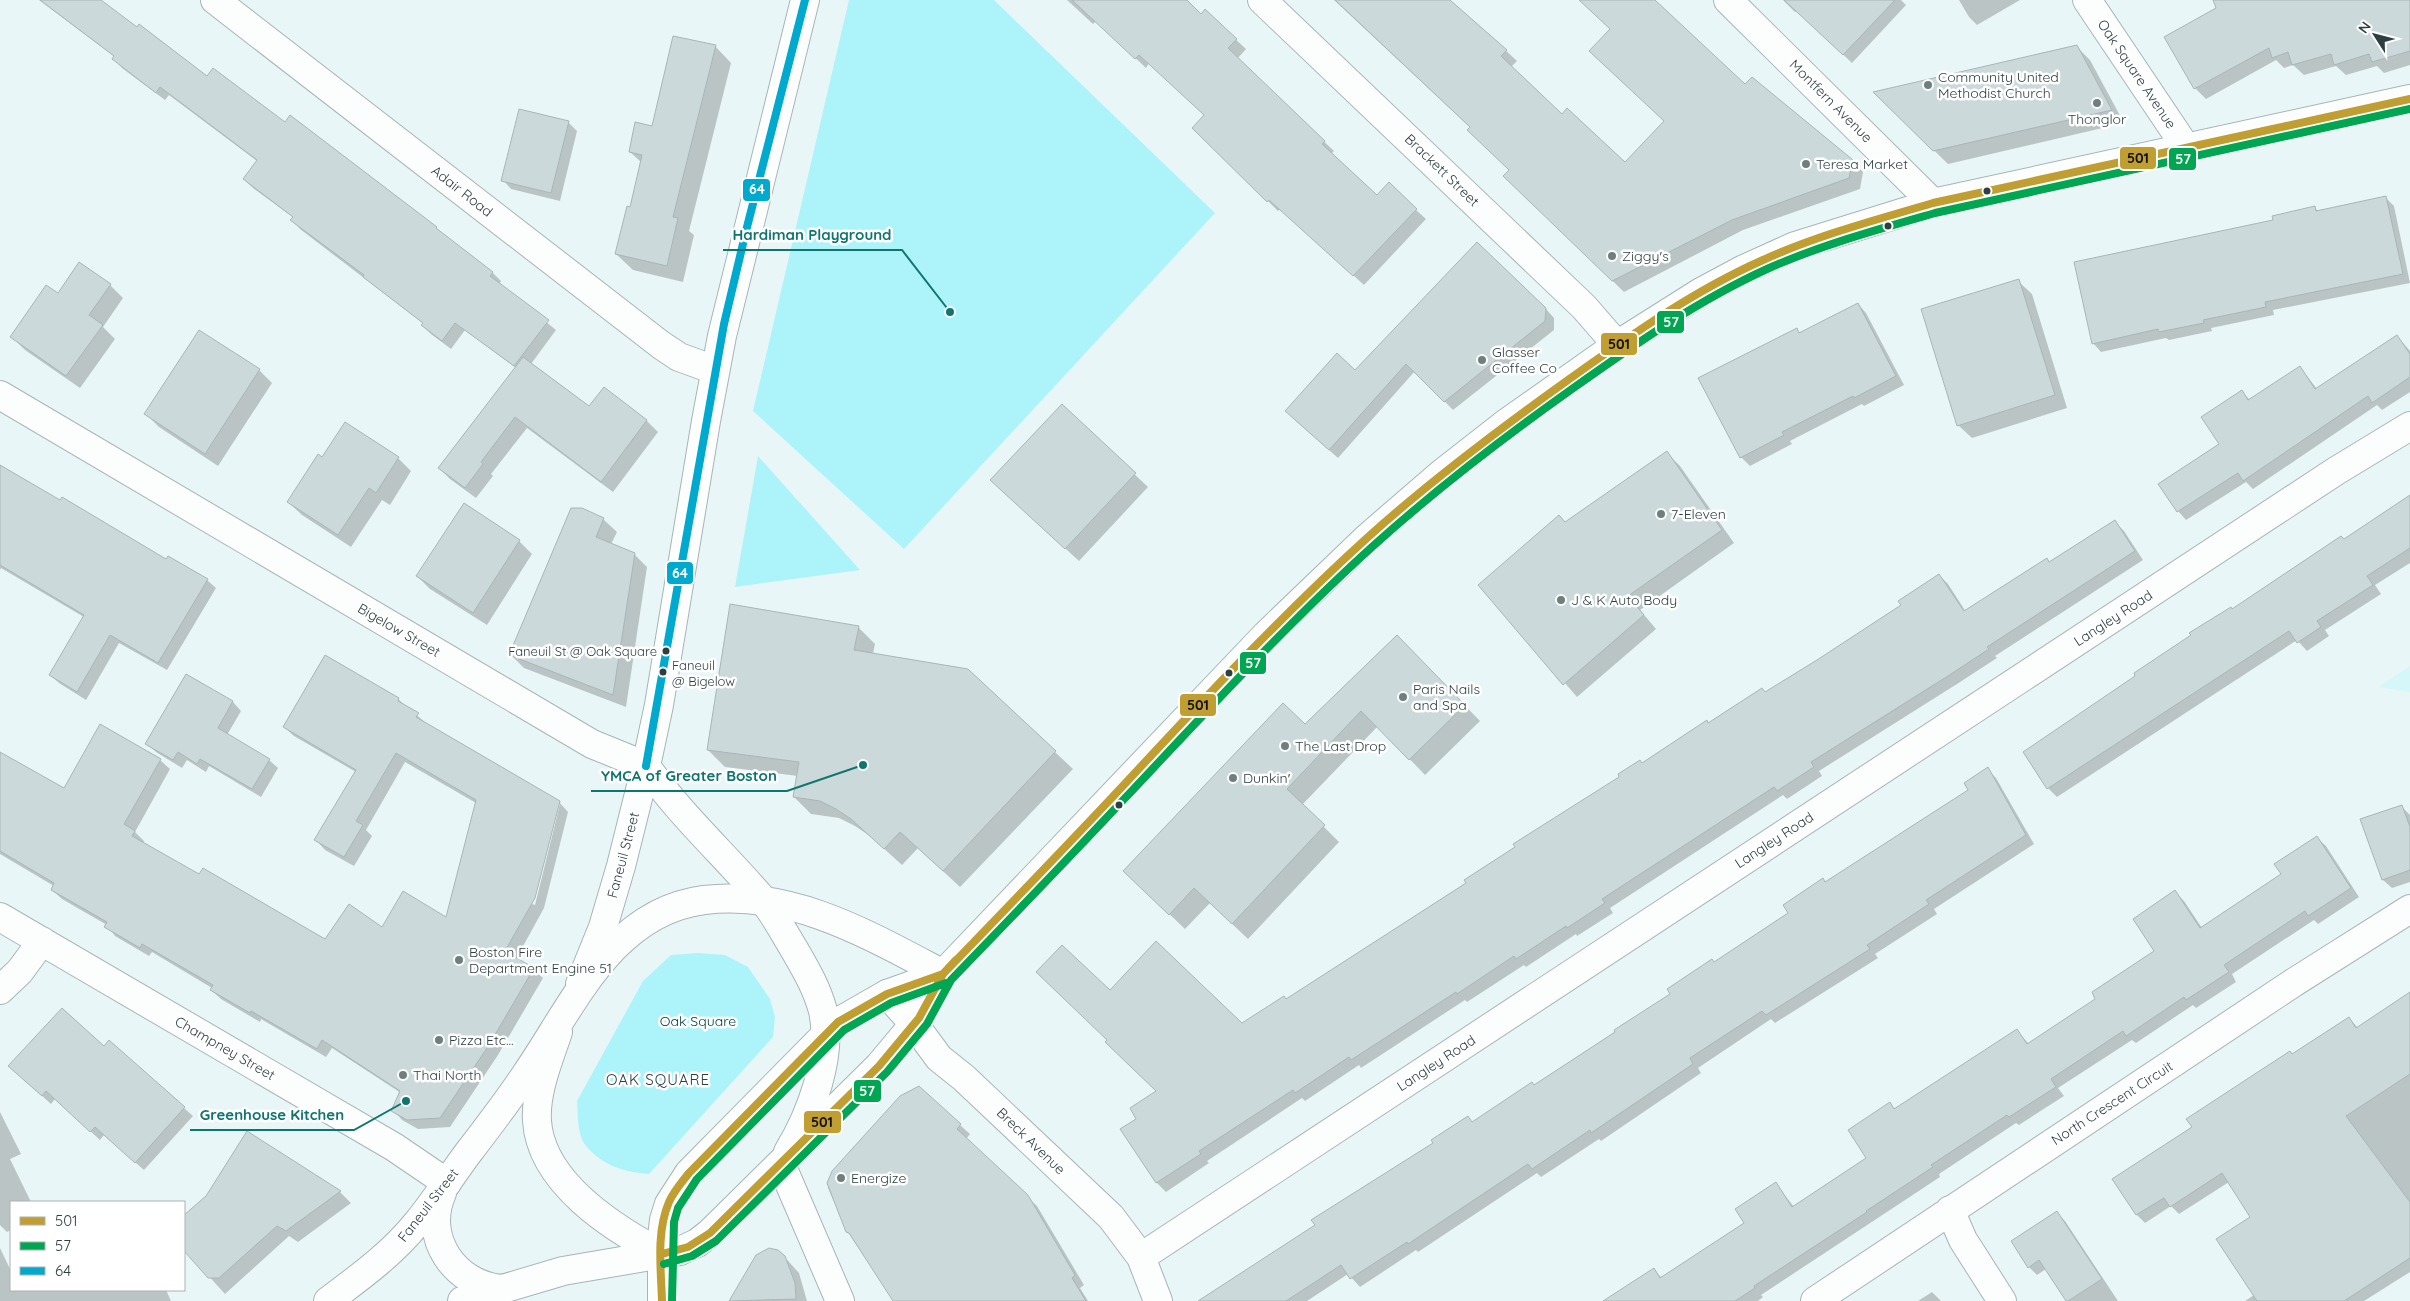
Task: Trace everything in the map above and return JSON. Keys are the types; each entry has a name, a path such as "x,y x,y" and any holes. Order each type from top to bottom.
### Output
{"street":[{"name":"Adair Road","path":"215,0 661,345 678,356 715,370"},
{"name":"Faneuil Street","path":"328,1301 362,1276 402,1240 507,1102 567,1009 603,927 621,866 659,705 715,370 740,258 805,0"},
{"name":"Brackett Street","path":"1262,0 1584,307 1617,345"},
{"name":"Montfern Avenue","path":"1728,0 1933,202"},
{"name":"Oak Square Avenue","path":"2087,0 2187,149"},
{"path":"462,1301 563,1272 680,1251 704,1238 726,1220 879,1066 914,1024 943,974 1266,635 1349,554 1448,468 1505,424 1617,345 1701,292 1742,270 1795,246 1933,202 2187,149 2410,99"},
{"name":"Bigelow Street","path":"0,395 592,744 646,766 685,814 765,902"},
{"name":"Langley Road","path":"1141,1257 2319,482 2410,426"},
{"path":"662,1254 632,1238 592,1209 556,1171 540,1142 537,1118 538,1105 551,1054 567,1009 584,982 610,950 625,936 666,911 703,900 723,899 765,902 814,912 838,921 943,974"},
{"path":"765,902 804,967 816,991 823,1012 825,1033 818,1086 811,1108 781,1164"},
{"name":"North Crescent Circuit","path":"1815,1301 1950,1210 2410,909"},
{"name":"Champney Street","path":"0,917 394,1147 447,1183"},
{"path":"0,990 20,971 42,941"},
{"path":"662,1301 664,1220 668,1204 689,1173 825,1033 856,1009 886,994 943,974"},
{"name":"Breck Avenue","path":"886,994 914,1024 939,1058 964,1078 1111,1217 1141,1257 1158,1301"},
{"path":"781,1164 840,1301"},
{"path":"447,1183 439,1201 436,1216 440,1242 445,1254 453,1266 470,1280 480,1285 502,1288"},
{"path":"1950,1210 1963,1240 2002,1301"}],"shaded area":[{"path":"2410,666 2410,692 2378,687"}],"green space":[{"path":"849,0 994,0 1215,213 904,549 753,411"},
{"path":"758,456 860,570 735,587"},
{"name":"Oak Square","path":"698,953 725,955 748,967 770,999 775,1017 773,1037 649,1174 631,1172 614,1167 600,1159 583,1141 578,1124 577,1101 643,981 671,955"}],"building":[{"path":"40,0 101,0 137,27 139,24 207,76 213,68 285,122 290,115 437,227 493,272 490,276 549,320 514,366 455,323 442,341 421,325 423,323 363,277 364,275 290,220 293,217 243,179 257,160 160,87 156,93 112,59 114,56"},
{"path":"1072,0 1187,0 1201,14 1205,9 1237,39 1228,48 1325,141 1322,144 1377,195 1389,182 1417,209 1353,276 1269,200 1267,202 1192,128 1204,115 1139,55 1135,59"},
{"path":"1335,0 1450,0 1507,50 1501,56 1562,114 1567,108 1625,162 1664,121 1589,51 1610,29 1579,0 1655,0 1745,84 1752,77 1853,160 1849,178 1732,220 1612,281 1503,176 1509,170 1467,130 1470,127"},
{"path":"1784,0 1895,0 1843,55"},
{"path":"2213,0 2410,0 2410,51 2372,62 2369,54 2334,65 2331,54 2292,65 2288,52 2272,58 2269,48 2194,89 2164,37 2216,8"},
{"path":"673,36 716,45 673,217 678,218 667,266 615,254 627,206 630,207 642,155 629,152 635,122 652,126"},
{"path":"2077,45 2112,110 1933,151 1873,92"},
{"path":"519,109 569,121 551,193 501,181"},
{"path":"2386,196 2403,274 2265,302 2266,307 2203,320 2204,323 2159,332 2158,329 2092,344 2074,262 2273,220 2272,216 2315,206 2316,211"},
{"path":"1477,242 1546,308 1545,321 1444,402 1406,364 1329,450 1285,411 1337,353 1355,370"},
{"path":"79,262 111,284 89,315 103,325 66,376 10,337 46,285 58,293"},
{"path":"2019,279 2055,395 1957,426 1921,309"},
{"path":"1858,303 1896,376 1782,432 1784,435 1740,458 1698,378 1797,328 1799,333"},
{"path":"199,330 260,369 205,454 144,414"},
{"path":"2397,335 2410,354 2410,377 2372,403 2368,396 2243,481 2238,473 2177,512 2158,484 2219,444 2201,417 2242,390 2248,400 2300,366 2315,389"},
{"path":"523,357 589,406 604,387 647,420 601,482 515,417 481,462 483,464 465,488 438,468"},
{"path":"1062,404 1136,473 1065,549 990,480"},
{"path":"345,422 399,457 376,493 369,488 338,535 287,502 318,454 322,457"},
{"path":"1667,451 1722,530 1628,596 1644,615 1563,685 1478,585 1559,515 1565,522"},
{"path":"0,465 60,500 62,497 166,559 168,556 208,579 158,663 110,635 77,692 49,675 84,615 0,565"},
{"path":"2410,495 2410,548 2367,576 2373,585 2317,621 2321,627 2297,643 2289,631 2047,789 2023,752 2135,676 2134,673 2191,635 2189,633 2231,607 2232,609 2341,536 2344,539"},
{"path":"464,503 520,540 473,613 416,576"},
{"path":"571,508 582,508 604,518 596,537 635,553 613,695 509,655"},
{"path":"2115,520 2135,551 1987,647 1989,649 1948,676 1811,762 1814,767 1777,791 1774,787 1602,899 1605,903 1567,928 1566,926 1516,959 1514,956 1351,1060 1349,1057 1295,1093 1293,1090 1199,1151 1201,1154 1156,1183 1120,1129 1136,1119 1130,1108 1156,1091 1105,1042 1107,1040 1036,972 1062,945 1110,990 1156,941 1242,1023 1284,996 1286,999 1466,883 1464,880 1515,847 1513,844 1619,777 1618,774 1640,760 1642,763 1707,720 1708,723 1762,688 1765,692 1817,660 1901,605 1898,601 1939,574 1964,611 2047,558 2049,562"},
{"path":"730,604 859,626 854,650 968,669 1056,751 943,871 900,832 884,849 851,819 836,809 820,801 793,797 799,762 707,750"},
{"path":"1397,635 1465,705 1409,760 1361,711 1287,789 1325,825 1232,924 1194,888 1169,915 1123,871 1283,703 1305,724"},
{"path":"325,655 399,698 398,701 419,713 416,717 560,801 535,898 505,951 534,968 489,1045 440,1118 407,1120 391,1111 400,1091 322,1040 317,1049 210,990 213,985 142,944 140,948 104,927 107,922 51,890 54,883 0,851 0,752 64,788 100,724 161,759 124,824 135,831 132,836 199,874 203,868 325,939 349,904 382,927 403,891 446,917 476,800 396,753 356,821 363,825 344,857 314,840 356,770 283,727"},
{"path":"186,674 233,701 218,728 270,759 252,789 200,759 197,764 178,752 173,760 145,744"},
{"path":"1988,767 2026,835 1926,900 1929,904 1867,945 1870,949 1766,1015 1762,1011 1690,1058 1693,1064 1591,1133 1590,1130 1532,1169 1528,1164 1408,1244 1407,1242 1350,1279 1341,1265 1286,1301 1198,1301 1315,1225 1311,1220 1433,1143 1431,1140 1468,1116 1472,1122 1532,1082 1534,1085 1615,1032 1614,1030 1670,994 1667,989 1712,959 1714,962 1788,913 1783,905 1823,878 1825,882 1968,790 1964,783"},
{"path":"2402,805 2410,827 2410,870 2382,880 2360,819"},
{"path":"2317,836 2351,888 2308,916 2305,911 2224,965 2229,972 2186,1000 2184,997 2126,1036 2123,1031 2051,1079 2056,1087 2009,1117 2007,1115 1931,1165 1933,1167 1754,1286 1755,1288 1735,1301 1603,1301 1654,1268 1660,1278 1744,1223 1735,1209 1776,1182 1792,1207 1866,1158 1848,1130 1890,1102 1894,1109 2017,1029 2027,1044 2095,999 2092,992 2154,951 2133,919 2175,890 2200,928 2281,874 2274,864"},
{"path":"2410,992 2410,1074 2346,1116 2410,1202 2410,1258 2344,1301 2257,1301 2216,1239 2250,1217 2222,1173 2170,1207 2164,1198 2136,1215 2112,1179 2192,1127 2186,1119 2290,1051 2292,1054 2349,1017 2356,1028"},
{"path":"62,1008 104,1046 109,1040 185,1107 135,1163 95,1127 90,1132 46,1091 42,1096 8,1066"},
{"path":"919,1086 961,1124 957,1129 1028,1195 1075,1275 1072,1278 1086,1301 893,1301 849,1233 846,1232 827,1183 832,1171 900,1096"},
{"path":"247,1131 341,1191 286,1231 277,1226 219,1278 208,1278 185,1252 185,1214 206,1196"},
{"path":"2057,1211 2102,1279 2068,1301 2066,1301 2039,1260 2028,1268 2011,1241"},
{"path":"769,1248 778,1250 785,1256 795,1283 796,1299 729,1301 756,1255"}],"transit line":[{"name":"64","path":"646,766 724,324 805,0"},
{"name":"501","path":"662,1301 660,1264 662,1226 673,1194 689,1173 838,1022 887,994 943,974 1241,661 1303,598 1367,538 1465,456 1615,347 1662,315 1737,272 1784,251 1847,228 1933,203 2410,99"},
{"name":"57","path":"664,1264 692,1256 716,1241 887,1072 927,1024 951,980 1247,669 1340,577 1420,505 1495,445 1642,340 1691,309 1767,269 1808,252 1871,231 1935,213 2410,109"},
{"name":"501","path":"662,1254 688,1247 710,1233 879,1066 919,1018 943,974 956,960"},
{"name":"57","path":"672,1301 674,1222 678,1208 697,1179 844,1030 891,1003 946,983"}],"place":[{"name":"Community United Methodist Church","path":"1928,85"},
{"name":"Thonglor","path":"2097,103"},
{"name":"Teresa Market","path":"1806,164"},
{"name":"Ziggy's","path":"1612,256"},
{"name":"Hardiman Playground","path":"950,312"},
{"name":"Glasser Coffee Co","path":"1482,360"},
{"name":"7-Eleven","path":"1661,514"},
{"name":"J & K Auto Body","path":"1561,600"},
{"name":"Faneuil St @ Oak Square","path":"666,651"},
{"name":"Faneuil @ Bigelow","path":"663,672"},
{"name":"Paris Nails and Spa","path":"1403,697"},
{"name":"The Last Drop","path":"1285,746"},
{"name":"YMCA of Greater Boston","path":"863,765"},
{"name":"Dunkin'","path":"1233,778"},
{"name":"Boston Fire Department Engine 51","path":"459,960"},
{"name":"Pizza Etc...","path":"439,1040"},
{"name":"Thai North","path":"403,1075"},
{"name":"Greenhouse Kitchen","path":"406,1101"},
{"name":"Energize","path":"841,1178"}],"district":[{"name":"OAK SQUARE","path":"658,1080"}]}
